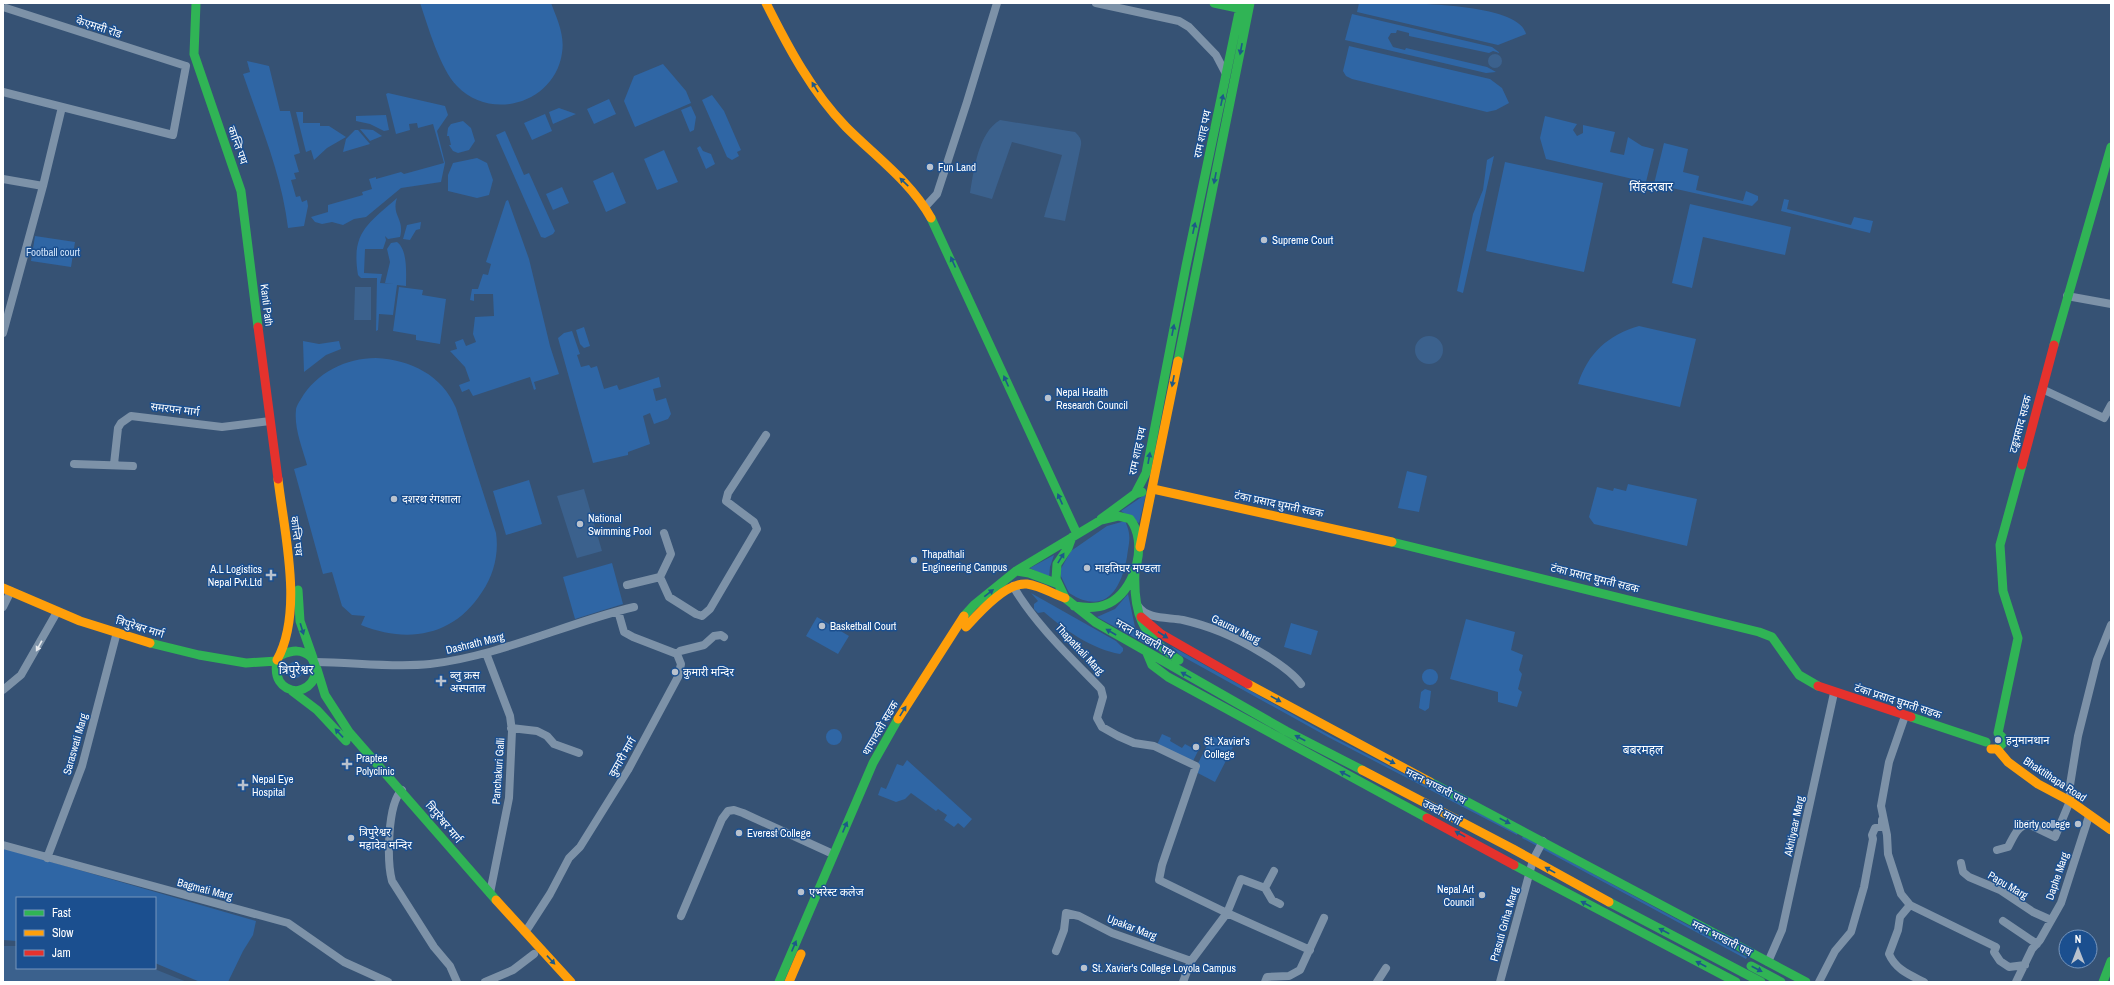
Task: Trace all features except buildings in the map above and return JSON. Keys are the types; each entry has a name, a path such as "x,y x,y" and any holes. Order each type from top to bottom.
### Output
{"main road":[{"path":"196,3 194,47 197,63"},
{"path":"203,3 200,46 202,60 248,193 299,598 300,621 315,662 316,674 310,685 305,689 292,691 271,675 246,663"},
{"path":"766,3 790,47 819,94 836,116 908,187 927,210 943,241 1075,536"},
{"path":"1214,3 1245,6"},
{"name":"राम शाह पथ","path":"1135,494 1146,473 1183,281 1227,75 1245,6"},
{"name":"राम शाह पथ","path":"1135,494 1152,489 1245,6"},
{"name":"कान्ति पथ","path":"197,63 241,191"},
{"name":"टङ्कप्रसाद सडक","path":"1998,733 2018,638 2003,591 2000,544 2067,296 2111,147"},
{"name":"Kanti Path","path":"241,191 270,421"},
{"name":"कान्ति पथ","path":"270,421 290,576 290,617 279,658"},
{"path":"1013,586 1021,584 1029,585 1067,601 1092,608 1112,602 1125,590 1136,566 1152,489"},
{"name":"टंका प्रसाद घुमती सडक","path":"1152,489 1357,532 1759,632 1772,637 1793,668 1803,679 1834,693 1986,742"},
{"path":"1150,499 1156,493 1171,492"},
{"path":"1067,601 1056,579 1057,564 1075,536 1101,520 1135,494"},
{"path":"1101,520 1125,517 1133,522 1137,538 1136,566"},
{"name":"थापाथली सडक","path":"779,982 862,788 891,730 961,620 974,605 1016,572 1075,536"},
{"name":"मदन भण्डारी पथ","path":"1136,566 1135,604 1144,631 1154,644 1182,662 1761,982"},
{"path":"1016,572 1035,574 1048,582 1058,584"},
{"name":"थापाथली सडक","path":"790,982 839,860 882,763 938,668 966,626 990,602 1013,586"},
{"name":"त्रिपुरेश्वर मार्ग","path":"7,590 57,612 117,632 199,655 246,663 279,658"},
{"name":"मदन भण्डारी पथ","path":"1067,601 1094,622 1293,734 1609,893 1781,982"},
{"path":"1135,604 1147,624 1182,647 1397,765 1543,841 1629,890 1806,982"},
{"path":"278,681 275,671 279,658 292,650 298,649 304,651 315,662"},
{"name":"उक्टी मार्गा","path":"1147,653 1152,666 1168,677 1529,873 1720,979 1736,982"},
{"name":"त्रिपुरेश्वर मार्ग","path":"315,662 320,684 329,705 349,732 534,954 560,982"},
{"name":"त्रिपुरेश्वर मार्ग","path":"292,691 317,710 399,793 571,982"},
{"path":"1986,742 1990,734 1998,733 2003,740 2002,746 1997,749"},
{"name":"Bhaktithapa Road","path":"1986,742 1991,748 1997,749 2008,762 2038,784 2070,801 2089,816 2111,830"},
{"path":"2103,982 2111,961"}],"street":[{"path":"927,210 937,194 997,3"},
{"path":"1096,3 1179,21 1189,27 1216,55 1227,75"},
{"name":"केएमसी रोड","path":"6,8 186,66"},
{"path":"3,92 173,135 186,66 197,63"},
{"path":"3,333 43,186 62,107"},
{"path":"3,180 43,186"},
{"path":"2067,296 2111,304"},
{"path":"2042,390 2104,418 2111,405"},
{"name":"समरपन मार्ग","path":"114,464 118,428 121,423 131,416 222,427 270,421"},
{"path":"664,533 670,554 660,577 669,597 696,614 702,616 710,609 757,528 754,522 726,501 728,493 766,435"},
{"path":"74,464 114,464 133,466"},
{"path":"628,586 660,577"},
{"name":"Thapathali Marg","path":"1013,586 1020,597 1066,652 1101,689 1103,697 1097,718 1102,726 1134,743 1154,746 1196,766 1162,865 1159,880 1227,913"},
{"path":"3,607 7,590"},
{"name":"Gaurav Marg","path":"1135,604 1141,611 1152,616 1182,620 1222,632 1284,668 1301,684"},
{"name":"Dashrath Marg","path":"315,662 429,664 486,653 634,607"},
{"path":"618,611 624,632 677,654 680,651 704,645 714,636 721,635 724,637"},
{"path":"3,690 21,675 57,612"},
{"path":"1997,850 2008,847 2018,830 2023,825 2028,824 2055,836 2070,801 2070,785 2079,729 2097,660 2111,625"},
{"name":"Saraswati Marg","path":"47,858 82,766 117,632"},
{"name":"Panchakuri Galli","path":"486,653 510,716 511,728 509,798 490,893"},
{"name":"कुमारी मार्ग","path":"524,931 537,914 569,858 580,847 628,770 678,677 681,664 680,658 677,654"},
{"name":"Akhtiyaar Marg","path":"1768,962 1782,930 1834,693"},
{"path":"1905,716 1889,762 1881,806 1887,835 1888,854 1901,894 1910,905 1996,948 1994,952 2000,961 2009,968 2025,965"},
{"path":"511,728 537,731 547,736 554,744 579,753"},
{"path":"399,793 392,808 389,869 392,881 434,947 450,966 457,982"},
{"path":"681,916 722,819 728,811 734,810 743,813 833,854"},
{"path":"1818,982 1835,951 1850,932 1864,887 1873,839 1872,835 1875,828 1882,826 1882,813"},
{"name":"Daphe Marg","path":"2016,982 2032,949 2037,944 2061,903 2089,816"},
{"name":"Prasuti Griha Marg","path":"1500,982 1529,873 1535,856 1543,841"},
{"name":"Bagmati Marg","path":"3,845 288,923 334,956 388,982"},
{"name":"Papu Marg","path":"1961,864 1963,872 1969,877 2000,890 2033,912 2051,920"},
{"path":"1265,888 1274,872"},
{"path":"1183,982 1191,961 1227,913 1241,879 1265,888 1272,900 1280,904"},
{"path":"1910,905 1900,916 1898,930 1889,954 1896,966 1902,971 1924,982"},
{"name":"Upakar Marg","path":"1056,952 1064,930 1066,913 1084,919 1112,933 1191,961"},
{"path":"1227,913 1310,950"},
{"path":"1265,982 1267,977 1271,975 1289,976 1295,974 1305,962 1324,918"},
{"path":"2003,921 2037,944"},
{"path":"485,982 513,970 534,954"},
{"path":"1377,982 1386,968"}],"green space":[{"path":"420,3 551,3 560,27 563,46 557,70 547,84 535,95 520,102 503,105 487,103 471,97 457,86 445,69 435,47"},
{"path":"1359,3 1424,4 1478,9 1501,15 1518,23 1526,34 1498,45 1357,12"},
{"path":"1352,14 1492,47 1500,53 1493,51 1489,53 1409,36 1409,33 1397,30 1396,33 1391,33 1388,38 1393,47 1405,50 1406,48 1487,67 1496,72 1486,73 1345,40"},
{"path":"1349,46 1490,79 1502,88 1509,103 1496,110 1487,112 1352,79 1346,76 1343,71"},
{"path":"247,61 269,66 280,111 290,111 300,153 294,155 299,172 294,173 296,179 291,180 296,197 300,196 302,202 307,200 308,206 304,226 288,228 276,169 243,74 250,72"},
{"path":"663,64 686,91 691,103 635,127 624,101 634,76"},
{"path":"388,93 445,106 448,115 437,131 445,163 441,182 401,188 366,217 354,219 343,225 332,222 322,224 315,222 311,217 328,212 328,205 363,195 362,192 372,189 369,179 376,177 376,179 401,172 404,174 444,163 433,124 418,128 417,123 409,124 410,130 396,134 386,94"},
{"path":"712,95 724,111 741,150 737,152 739,156 732,160 727,157 702,100"},
{"path":"609,99 616,114 594,124 587,109"},
{"path":"691,106 696,117 694,130 690,132 681,110"},
{"path":"559,108 576,114 553,124 549,112"},
{"path":"296,112 303,112 303,123 320,123 320,126 329,126 346,137 327,148 314,160 311,150 306,152"},
{"path":"545,114 552,131 532,140 524,123"},
{"path":"386,115 389,130 384,131 370,124 356,121 356,116"},
{"path":"1545,116 1577,124 1573,130 1577,136 1583,133 1583,125 1615,132 1610,152 1624,155 1628,137 1642,146 1654,149 1646,182 1546,159 1540,138"},
{"path":"463,121 471,128 475,141 469,150 458,153 453,151 449,145 451,145 449,136 447,136 448,128 451,124"},
{"path":"360,129 373,130 382,136 370,141"},
{"path":"355,130 358,130 370,144 343,152 346,139"},
{"path":"505,131 524,175 529,173 555,231 553,234 545,238 541,237 496,135"},
{"path":"1664,143 1688,149 1683,172 1699,176 1696,190 1743,201 1746,191 1758,196 1758,200 1752,206 1654,184"},
{"path":"700,146 703,151 711,154 715,164 706,169 697,148"},
{"path":"664,150 678,182 657,190 644,159"},
{"path":"1494,156 1463,293 1457,291 1473,214 1483,190 1487,160"},
{"path":"477,158 487,163 493,180 489,195 477,198 448,191 448,175 453,163"},
{"path":"1505,162 1603,183 1584,272 1486,251"},
{"path":"613,172 626,203 606,212 593,181"},
{"path":"562,187 569,203 553,210 546,194"},
{"path":"397,198 396,209 401,225 400,237 388,239 385,236 386,240 383,249 365,249 364,273 382,274 380,283 394,284 385,283 390,262 387,249 391,243 397,242 401,246 406,262 406,286 397,285 393,315 379,314 378,330 376,331 377,278 361,278 358,275 356,260 357,248 364,230 370,222"},
{"path":"1784,199 1789,200 1787,209 1851,225 1854,217 1873,221 1870,233 1781,211"},
{"path":"508,200 529,259 550,346 559,374 534,382 536,389 534,390 530,377 473,396 469,389 462,392 459,385 470,381 465,367 450,351 457,349 455,342 463,339 466,346 476,342 473,334 475,317 494,316 493,294 474,294 474,301 470,300 472,289 478,289 483,274 488,275 491,264 486,262 506,201"},
{"path":"1690,204 1791,227 1785,255 1703,237 1692,288 1672,283"},
{"path":"421,222 420,229 416,230 410,240 403,239 407,225"},
{"name":"Football court","path":"35,236 75,242 71,267 31,261"},
{"path":"399,287 423,290 422,295 446,299 440,344 416,340 416,335 393,331"},
{"path":"1639,326 1696,339 1680,407 1578,384 1587,363 1601,347 1618,334"},
{"path":"584,327 590,346 584,348 580,344 576,330"},
{"path":"572,331 580,354 577,355 581,367 589,365 591,368 597,366 604,389 617,385 619,390 659,377 661,387 653,389 656,401 666,398 671,414 668,419 654,424 650,413 643,416 650,444 628,452 628,455 593,463 558,338 564,333"},
{"path":"303,341 319,344 339,341 341,349 326,355 304,372"},
{"name":"दशरथ रंगशाला","path":"376,358 401,362 424,371 434,378 450,396 456,408 496,533 497,548 495,564 490,578 471,607 444,627 413,635 379,631 361,625 365,616 352,615 342,606 332,572 323,574 294,469 307,465 296,424 296,409 307,390 323,375 343,364"},
{"path":"1407,471 1427,476 1419,512 1398,508"},
{"path":"529,480 542,524 506,535 493,491"},
{"path":"1628,484 1697,499 1687,546 1594,524 1589,517 1597,487 1613,491 1614,488 1626,491"},
{"path":"1146,494 1139,523 1121,511"},
{"path":"1125,521 1129,535 1129,547 1124,569 1116,589 1102,600 1092,602 1069,593 1059,572 1071,551 1107,526"},
{"path":"1054,555 1050,567 1049,578 1030,568"},
{"path":"612,563 623,604 575,619 563,577"},
{"path":"1031,593 1116,641 1123,648 1123,651 1120,654 1110,652 1089,644 1061,626 1044,612 1038,613 1034,609 1034,604 1038,601"},
{"path":"1128,594 1135,627 1146,644 1097,617 1115,609"},
{"name":"Basketball Court","path":"817,617 849,636 838,654 806,636"},
{"path":"1466,619 1515,632 1511,650 1523,655 1519,670 1522,674 1518,689 1522,692 1517,707 1498,702 1498,692 1450,679"},
{"path":"1291,623 1318,631 1311,655 1284,647"},
{"path":"1171,646 1329,735 1518,833 1517,835 1328,737 1180,655"},
{"path":"292,662 298,662 303,667 301,676 298,678 292,678 287,673 287,667"},
{"path":"1430,669 1436,671 1438,677 1436,683 1430,685 1424,683 1422,677 1424,671"},
{"path":"1425,689 1431,691 1429,708 1425,711 1419,708 1421,692"},
{"path":"831,729 837,729 842,734 840,743 837,745 831,745 826,740 826,734"},
{"path":"1162,734 1171,738 1170,741 1182,748 1185,744 1198,751 1191,765 1156,747"},
{"path":"1212,736 1233,747 1215,782 1194,771"},
{"path":"907,760 972,819 964,828 958,823 954,827 944,820 947,815 938,809 936,811 911,793 905,799 896,802 878,795 881,787 886,789 897,764 903,766"},
{"path":"1523,836 1747,957 1746,959 1522,838"},
{"path":"3,848 256,921 253,935 243,951 228,982 200,982 156,963 156,897 16,897 16,941 3,940"}],"shaded area":[{"path":"1495,54 1500,56 1502,61 1500,66 1495,68 1490,66 1488,61 1490,56"},
{"path":"1000,120 1075,132 1080,138 1081,145 1065,221 1044,217 1062,155 1012,142 992,199 970,193 975,163 982,143 993,126"},
{"path":"355,287 371,287 371,320 354,320"},
{"path":"1429,336 1439,340 1443,350 1439,360 1429,364 1419,360 1415,350 1419,340"},
{"name":"National Swimming Pool","path":"584,489 602,551 577,558 557,496"},
{"path":"3,946 16,946 16,969 154,969 187,982 3,982"}],"traffic: fast":[{"path":"196,3 194,54 241,191 258,327"},
{"path":"1214,3 1247,10"},
{"path":"1135,494 1146,473 1186,266 1241,3"},
{"path":"1178,361 1250,3"},
{"path":"2054,345 2111,147"},
{"path":"931,218 1077,534"},
{"path":"1997,749 2003,743 2002,737 1998,733 2018,638 2003,591 2000,545 2022,465"},
{"path":"1101,519 1135,494 1142,492"},
{"path":"964,616 974,605 1016,571 1101,520 1118,516 1130,519 1138,539 1139,551 1137,563 1128,585 1121,594 1108,604 1099,607 1074,606"},
{"path":"1072,537 1068,548 1057,564 1056,579 1065,598 1095,622 1286,731 1362,770"},
{"path":"1392,542 1759,632 1772,637 1799,675 1818,686"},
{"path":"1135,569 1136,598 1138,611 1142,622 1156,642 1179,660"},
{"path":"1016,571 1029,573 1058,584"},
{"path":"298,590 300,621 313,658"},
{"path":"150,643 199,655 246,663 277,661 276,672 282,685 286,688 297,691 308,686 312,682 315,673 314,663 311,657 297,651 281,655"},
{"path":"1147,653 1152,665 1168,677 1427,818"},
{"path":"317,669 325,695 349,732 496,900"},
{"path":"292,691 317,710 346,741"},
{"path":"1911,717 1986,742"},
{"path":"779,982 873,763 898,719"},
{"path":"1430,782 1806,982"},
{"path":"1514,865 1736,982"},
{"path":"1609,902 1761,982"},
{"path":"2103,982 2111,961"},
{"path":"1751,966 1781,982"}],"traffic: slow":[{"path":"766,3 792,52 822,99 846,127 903,181 923,205 931,218"},
{"path":"1140,547 1178,361"},
{"path":"277,660 285,640 291,595 290,571 278,479"},
{"path":"1153,489 1392,542"},
{"path":"966,627 978,614 1002,593 1019,585 1032,585 1065,598"},
{"path":"3,588 80,621 150,643"},
{"path":"898,719 964,616"},
{"path":"1248,684 1430,782"},
{"path":"1991,749 1997,749 2008,762 2038,784 2070,801 2111,830"},
{"path":"1362,770 1513,849 1609,902"},
{"path":"496,900 571,982"},
{"path":"789,982 801,954"}],"traffic: jam":[{"path":"258,327 278,479"},
{"path":"2022,465 2054,345"},
{"path":"1141,617 1161,634 1248,684"},
{"path":"1818,686 1911,717"},
{"path":"1427,818 1514,865"}],"place":[{"name":"Fun Land","path":"930,167"},
{"name":"Supreme Court","path":"1264,240"},
{"name":"Nepal Health Research Council","path":"1048,398"},
{"name":"दशरथ रंगशाला","path":"394,499"},
{"name":"National Swimming Pool","path":"580,524"},
{"name":"Thapathali Engineering Campus","path":"914,560"},
{"name":"माइतिघर मण्डला","path":"1087,568"},
{"name":"A.L Logistics Nepal Pvt.Ltd","path":"271,575"},
{"name":"Basketball Court","path":"822,626"},
{"name":"कुमारी मन्दिर","path":"675,672"},
{"name":"ब्लु क्रस अस्पताल","path":"441,681"},
{"name":"हनुमानथान","path":"1998,740"},
{"name":"St. Xavier's College","path":"1196,747"},
{"name":"Praptee Polyclinic","path":"347,764"},
{"name":"Nepal Eye Hospital","path":"243,785"},
{"name":"liberty college","path":"2078,824"},
{"name":"Everest College","path":"739,833"},
{"name":"त्रिपुरेश्वर महादेव मन्दिर","path":"351,838"},
{"name":"एभरेस्ट कलेज","path":"801,892"},
{"name":"Nepal Art Council","path":"1482,895"},
{"name":"St. Xavier's College Loyola Campus","path":"1084,968"}],"district":[{"name":"सिंहदरबार","path":"1651,187"},
{"name":"त्रिपुरेश्वर","path":"296,670"},
{"name":"बबरमहल","path":"1643,750"}]}
